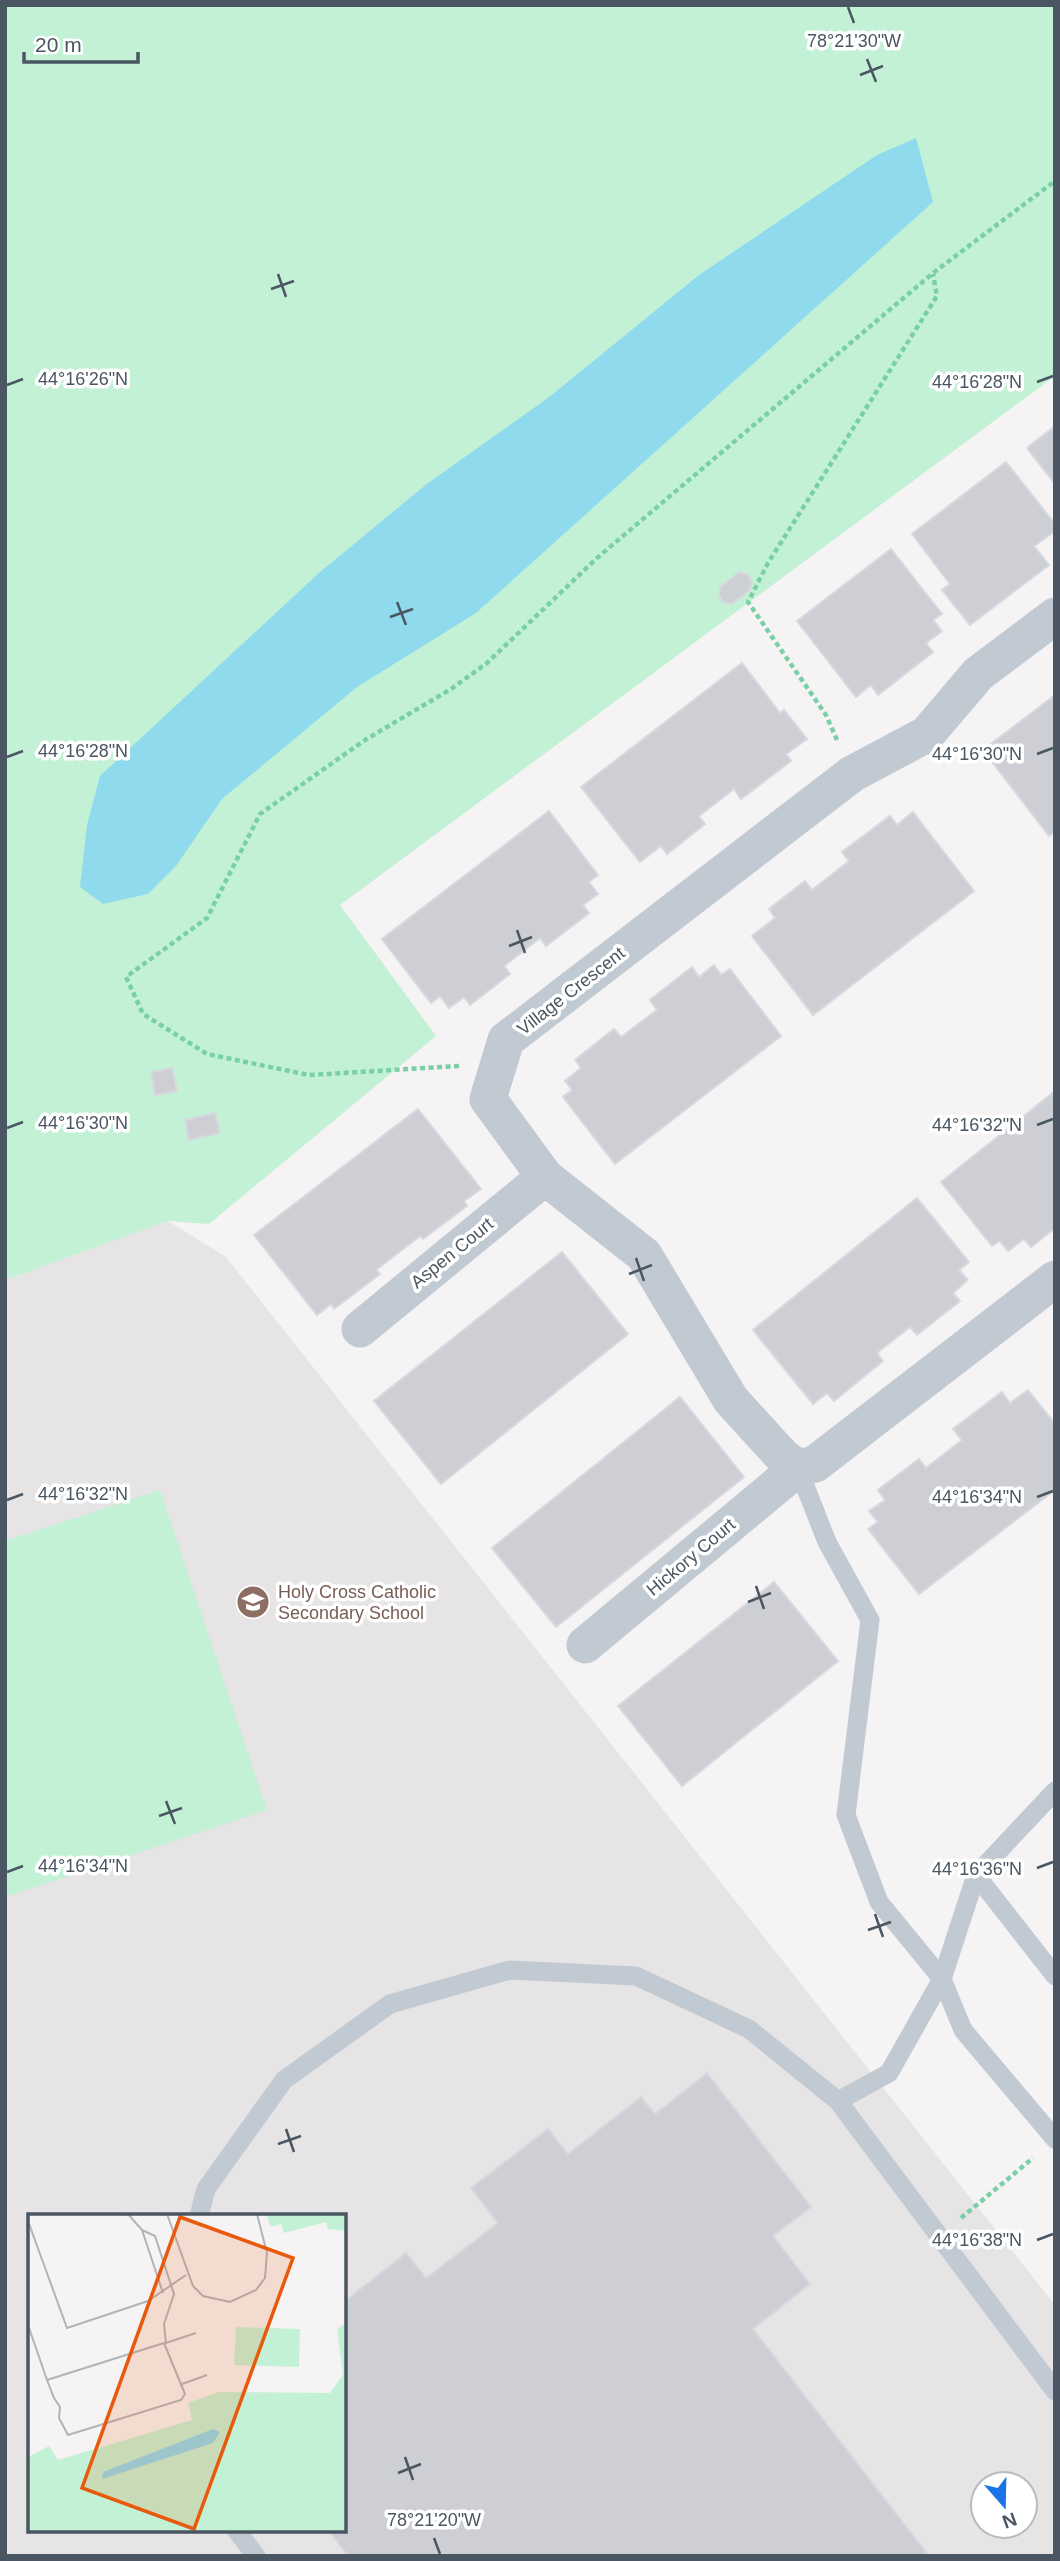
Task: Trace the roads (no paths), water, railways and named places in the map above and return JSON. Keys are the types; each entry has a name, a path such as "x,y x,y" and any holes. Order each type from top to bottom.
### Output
{"street":[{"name":"Village Crescent","path":"798,1468 783,1457 731,1400 644,1255 545,1177 488,1099 506,1040 852,774 927,734 978,674 1055,616"},
{"name":"Aspen Court","path":"360,1329 545,1177"},
{"path":"798,1468 815,1464 1055,1279"},
{"name":"Hickory Court","path":"585,1645 798,1468"}],"lane":[{"path":"798,1468 827,1542 870,1620 846,1815 879,1902 942,1979 963,2030 1055,2140"},
{"path":"838,2101 889,2073 942,1979 976,1875 1055,1791"},
{"path":"976,1875 1055,1976"},
{"path":"200,2214 206,2189 284,2081 390,2004 510,1970 636,1976 749,2029 838,2101 1055,2391"},
{"path":"239,2533 256,2556"}],"water":[{"path":"916,138 933,202 476,613 357,687 222,799 176,866 148,894 103,904 80,887 87,825 100,776 320,572 428,483 548,398 699,275 877,155"}],"place":[{"name":"Holy Cross Catholic Secondary School","path":"253,1602"}]}
